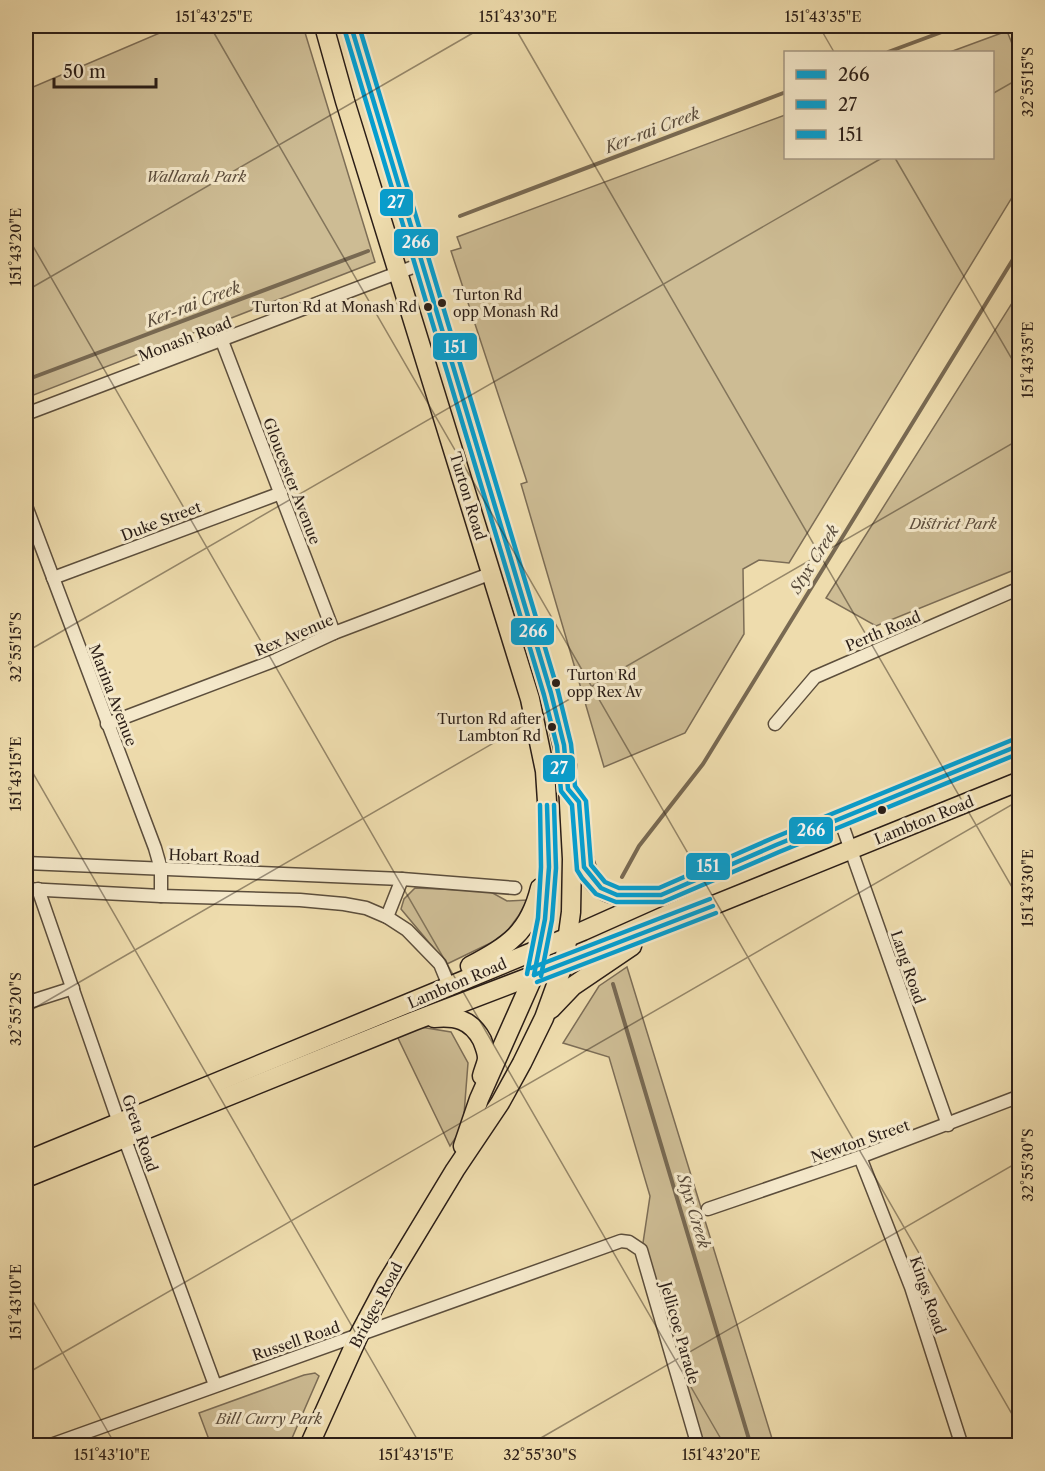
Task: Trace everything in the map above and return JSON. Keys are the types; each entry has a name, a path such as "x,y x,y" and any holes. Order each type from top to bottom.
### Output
{"main road":[{"name":"Turton Road","path":"324,26 530,699 541,748 545,771 549,867 545,919 534,975"},
{"name":"Turton Road","path":"351,26 551,693 564,745 572,859 569,936"},
{"name":"Lambton Road","path":"26,1178 122,1130 449,986 776,845 1020,745"},
{"name":"Lambton Road","path":"26,1161 122,1130 414,1021 647,932 1020,782"},
{"path":"568,789 579,802 583,859 592,880 601,888 617,895 661,895"},
{"path":"449,986 467,968 512,941 536,906 544,871 549,867"},
{"path":"544,1018 564,993 626,952 647,932"},
{"name":"Bridges Road","path":"309,1446 359,1335 386,1284 454,1170 500,1103 544,1018 564,963 569,936"},
{"name":"Bridges Road","path":"454,1170 479,1099 534,975"},
{"path":"414,1021 449,1017 465,1021 474,1029 484,1046 487,1058 478,1088 479,1099"}],"street":[{"name":"Monash Road","path":"26,414 422,264"},
{"name":"Gloucester Avenue","path":"222,341 334,633"},
{"name":"Duke Street","path":"53,578 281,493"},
{"name":"Marina Avenue","path":"26,506 155,849 161,869 161,897"},
{"name":"Rex Avenue","path":"107,724 276,660 334,633 492,573"},
{"name":"Perth Road","path":"775,724 815,677 1020,588"},
{"name":"Lang Road","path":"840,819 948,1125"},
{"name":"Hobart Road","path":"26,863 402,879 515,888"},
{"path":"387,917 402,879"},
{"path":"32,889 161,897 322,901 366,908 387,917 407,930 440,964 449,986"},
{"name":"Greta Road","path":"32,889 73,988 215,1385"},
{"path":"26,1003 73,988"},
{"name":"Newton Street","path":"708,1209 860,1157 1020,1096"},
{"name":"Kings Road","path":"860,1157 911,1287 962,1446"},
{"name":"Russell Road","path":"48,1446 621,1241"},
{"name":"Jellicoe Parade","path":"621,1241 629,1242 640,1250 698,1446"}],"green space":[{"name":"Wallarah Park","path":"176,26 303,26 375,262 26,398 26,90"},
{"path":"1007,31 1019,61 1019,186 789,563 759,560 743,569 744,634 685,733 604,767 521,484 527,482 451,251 461,248 457,237 784,115 784,159 994,159 994,51 953,51"},
{"name":"District Park","path":"1019,292 1019,568 876,626 826,598"},
{"path":"415,888 489,891 507,901 527,900 503,937 447,964 401,909 404,899"},
{"path":"627,967 774,1445 702,1445 643,1243 650,1196 609,1057 563,1043 599,986"},
{"path":"414,1026 451,1032 468,1063 463,1127 450,1146 397,1036"},
{"name":"Bill Curry Park","path":"315,1373 319,1376 289,1445 211,1445 199,1413"}],"waterway":[{"name":"Ker-rai Creek","path":"891,51 958,26"},
{"name":"Ker-rai Creek","path":"460,216 784,93"},
{"name":"Styx Creek","path":"622,877 639,846 703,764 1020,248"},
{"name":"Ker-rai Creek","path":"26,380 368,251"},
{"name":"Styx Creek","path":"613,984 751,1446"}],"transit line":[{"name":"266","path":"351,26 551,693 564,745 568,789 579,802 584,867 601,888 617,895 661,895 1020,745"},
{"name":"151","path":"359,26 558,691 571,744 575,786 586,801 591,865 605,882 619,888 659,888 773,838 1017,738"},
{"name":"27","path":"344,28 544,695 557,746 561,791 572,805 577,870 596,894 616,902 663,902 1020,753"},
{"name":"151","path":"527,974 538,918 541,867 540,805"},
{"name":"266","path":"534,975 545,919 549,867 547,805"},
{"name":"27","path":"541,976 552,920 556,868 554,805"},
{"name":"151","path":"531,968 710,899"},
{"name":"266","path":"534,975 713,906"},
{"name":"27","path":"537,982 716,913"}],"place":[{"name":"Turton Rd opp Monash Rd","path":"442,303"},
{"name":"Turton Rd at Monash Rd","path":"428,307"},
{"name":"Turton Rd opp Rex Av","path":"556,683"},
{"name":"Turton Rd after Lambton Rd","path":"552,727"}]}
